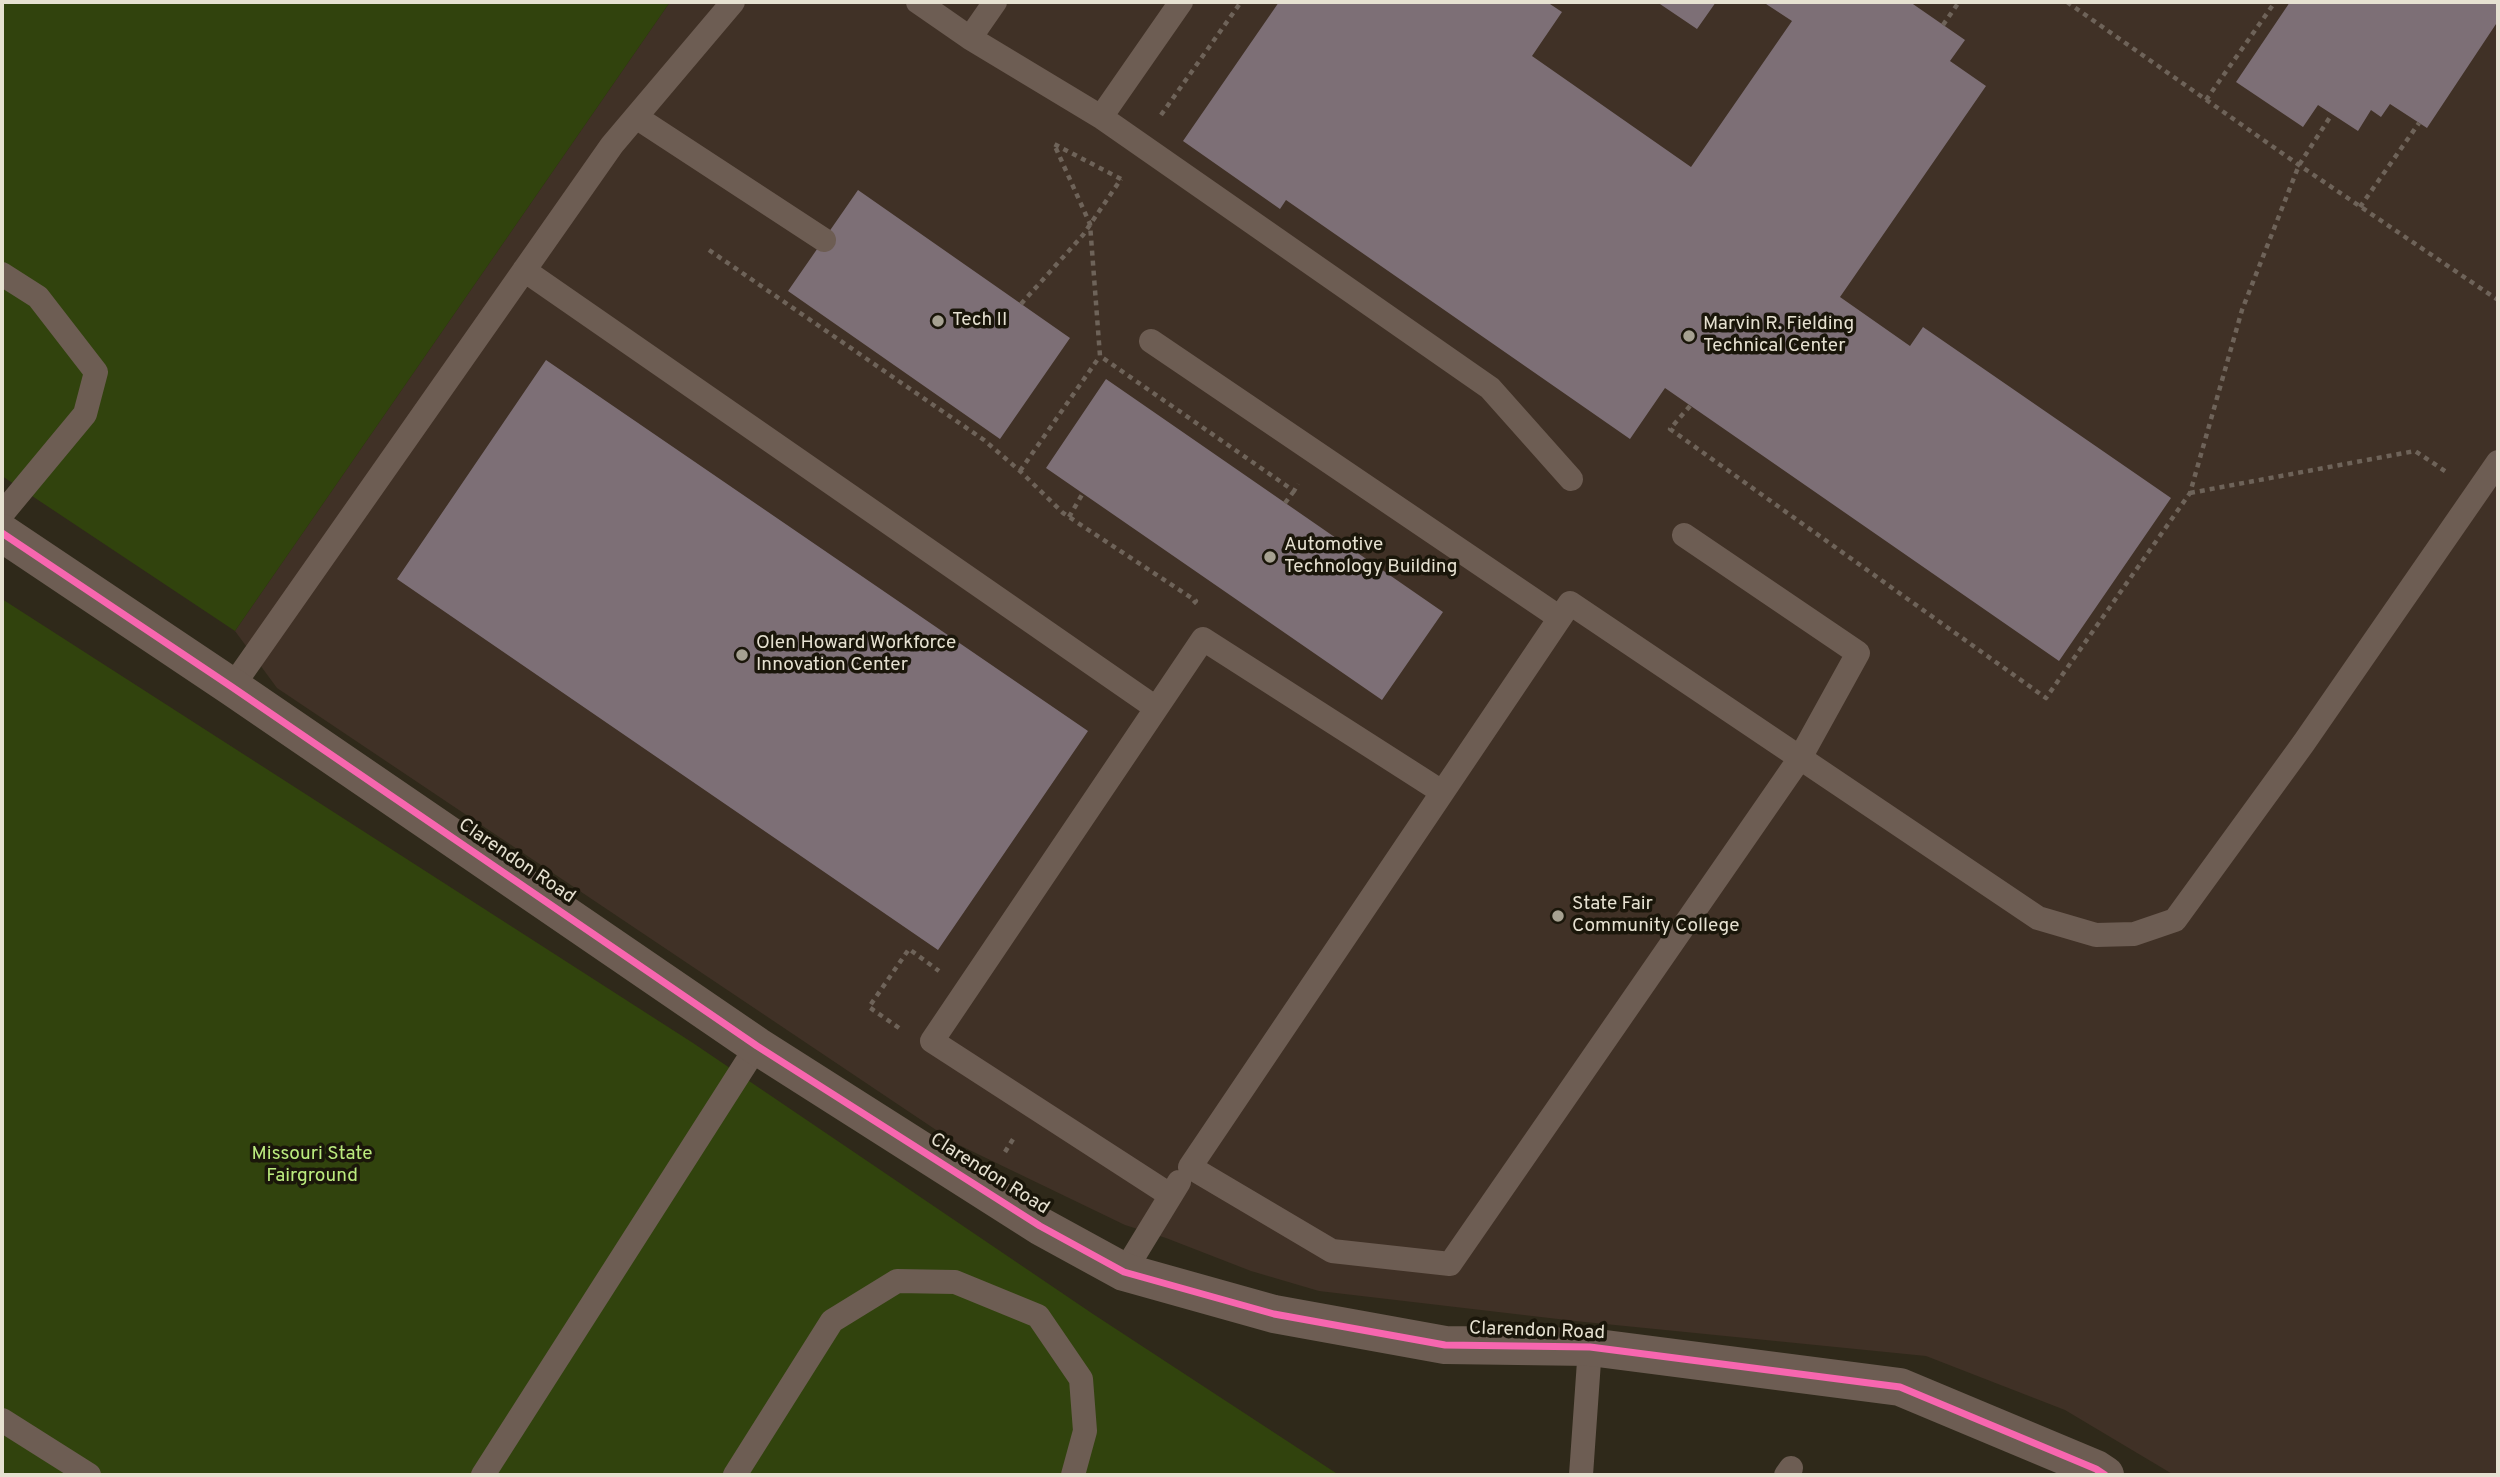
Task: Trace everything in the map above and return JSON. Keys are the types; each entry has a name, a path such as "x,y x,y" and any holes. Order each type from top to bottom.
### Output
{"street":[{"name":"Clarendon Road","path":"2,533 757,1046 1040,1226 1124,1272 1274,1314 1445,1345 1590,1347 1900,1387 2105,1475"}],"lane":[{"path":"232,687 612,145 733,2"},
{"path":"918,2 970,38 1101,117 1490,388 1571,479"},
{"path":"970,38 995,2"},
{"path":"1101,117 1181,2"},
{"path":"636,117 824,240"},
{"path":"524,270 1156,708"},
{"path":"2,274 38,297 96,372 85,414 2,514"},
{"path":"1151,341 1560,618"},
{"path":"1124,1272 1170,1195 1570,603 2038,918 2096,935 2134,934 2175,920 2303,744 2498,462"},
{"path":"1189,1167 1332,1251 1450,1264 1801,758 1858,653 1684,535"},
{"path":"1170,1195 932,1041 1202,639 1442,792"},
{"path":"483,1475 757,1046"},
{"path":"734,1475 832,1321 897,1281 955,1282 1038,1316 1080,1379 1085,1432 1073,1475"},
{"path":"1581,1475 1590,1347"},
{"path":"2,1420 73,1471"}],"path":[{"path":"1943,25 1959,2"},
{"path":"2067,2 2299,165 2498,300"},
{"path":"2206,100 2275,2"},
{"path":"1690,406 1670,429 2046,698 2190,493 2242,310 2299,165 2332,114"},
{"path":"2360,206 2419,122"},
{"path":"1090,224 1054,145 1121,179"},
{"path":"709,250 984,440 1020,471 1100,356"},
{"path":"2190,493 2415,451 2478,492"},
{"path":"1285,503 1294,491"},
{"path":"1069,517 1083,493"}],"shaded area":[{"name":"State Fair Community College","path":"670,2 2498,2 2498,1475 2174,1475 2065,1410 1926,1356 1575,1321 1319,1291 1251,1271 1125,1225 957,1144 277,688 235,631"}],"green space":[{"path":"2,2 670,2 235,631 2,476"},
{"name":"Missouri State Fairground","path":"2,599 693,1043 1093,1314 1339,1475 2,1475"}],"building":[{"name":"Marvin R. Fielding Technical Center","path":"1279,2 1547,2 1562,12 1532,56 1691,167 1792,21 1763,2 1910,2 1965,40 1950,61 1986,86 1840,297 1910,346 1923,327 2171,498 2059,661 1665,388 1630,439 1286,200 1280,209 1183,141"},
{"path":"1657,2 1716,2 1697,29"},
{"path":"2290,2 2498,2 2498,21 2427,128 2390,104 2381,117 2371,110 2358,131 2318,105 2303,127 2236,82"},
{"name":"Tech II","path":"858,190 1070,338 1000,439 788,291"},
{"name":"Olen Howard Workforce Innovation Center","path":"546,360 1088,731 938,950 397,579"},
{"name":"Automotive Technology Building","path":"1106,379 1443,612 1382,700 1046,468"}],"cycle path":[{"path":"2,533 757,1046 1040,1226 1124,1272 1274,1314 1445,1345 1590,1347 1900,1387 2105,1475"}],"place":[{"name":"Tech II","path":"938,321"},
{"name":"Marvin R. Fielding Technical Center","path":"1689,336"},
{"name":"Automotive Technology Building","path":"1270,557"},
{"name":"Olen Howard Workforce Innovation Center","path":"742,655"},
{"name":"State Fair Community College","path":"1558,916"}]}
